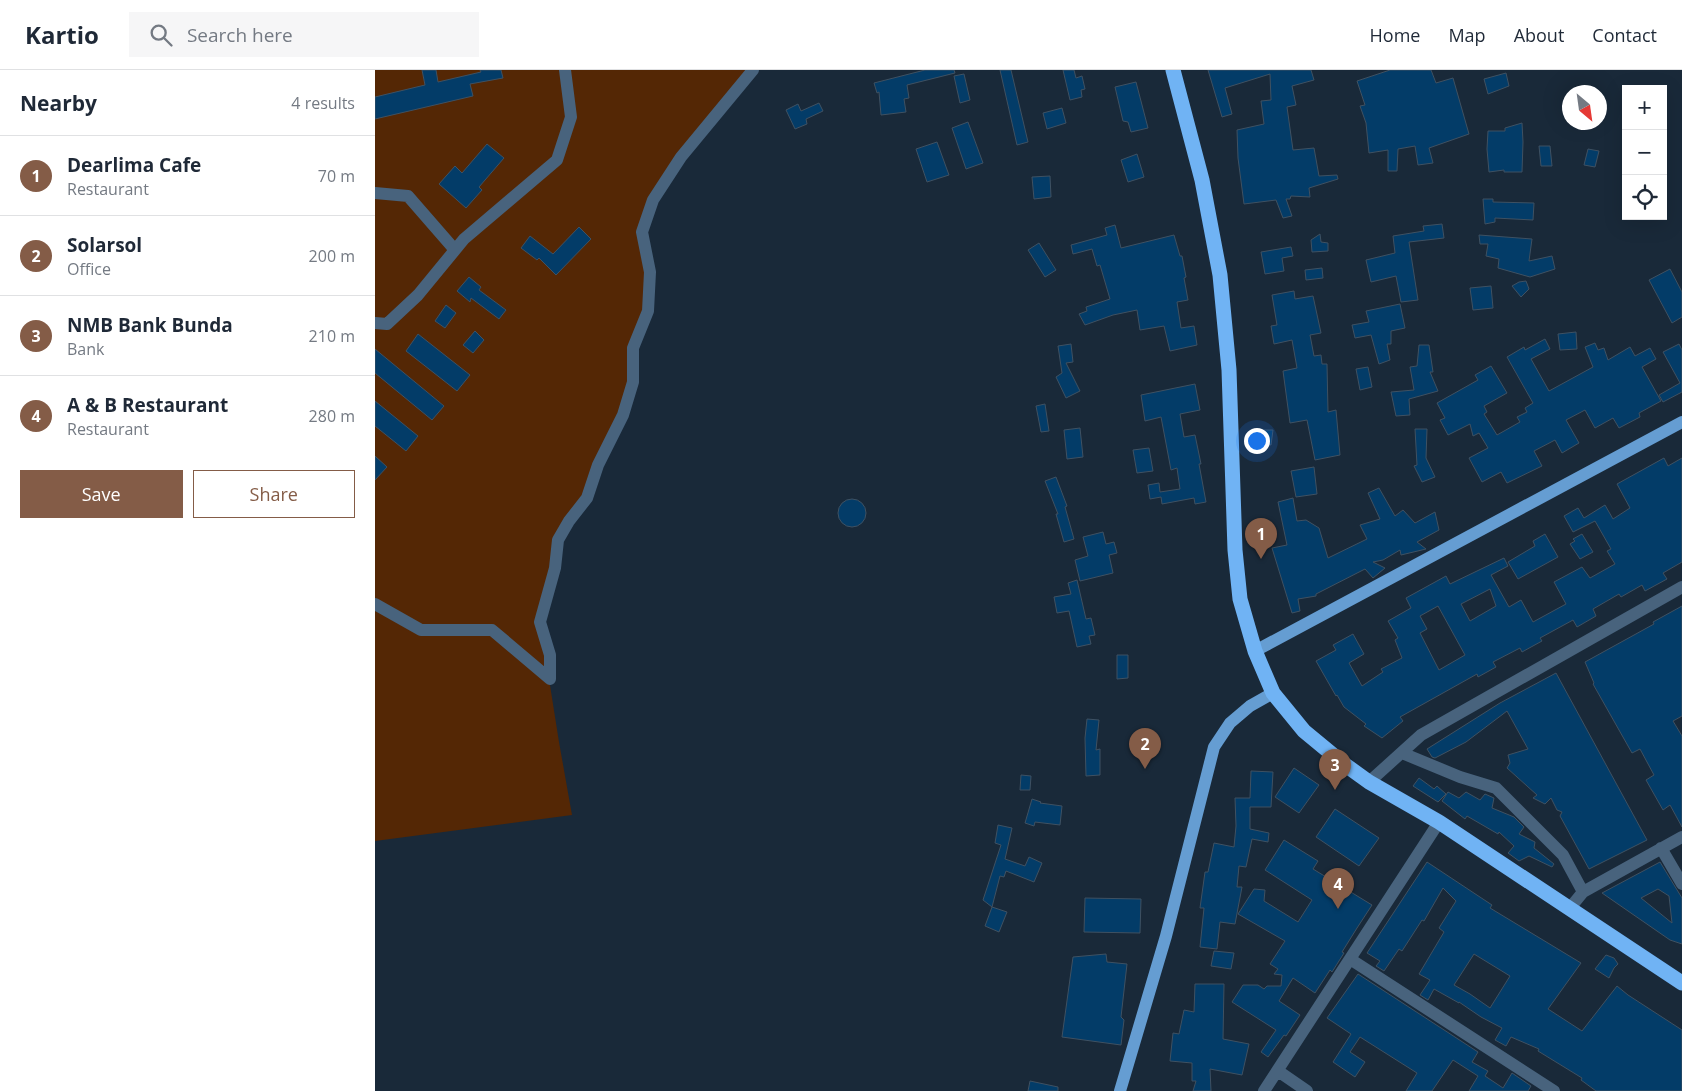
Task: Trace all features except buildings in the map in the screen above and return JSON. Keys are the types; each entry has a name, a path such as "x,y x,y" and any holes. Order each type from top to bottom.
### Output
{"highway":[{"path":"1173,70 1202,180 1220,275 1229,370 1235,550 1239,599 1255,651 1273,693 1304,730 1344,764 1369,782 1439,822 1682,983"}],"main road":[{"path":"1255,651 1682,422"},
{"path":"1119,1091 1166,936 1214,747 1230,723 1249,706 1273,693"}],"street":[{"path":"375,324 387,324 418,295 464,239 557,160 571,117 565,70"},
{"path":"375,604 421,630 492,630 550,679 550,655 540,622 555,568 558,540 569,521 587,498 598,465 623,416 633,382 633,348 648,311 651,272 642,232 653,200 681,157 753,70"},
{"path":"375,194 408,196 455,250"},
{"path":"1369,782 1421,736 1682,586"},
{"path":"1403,753 1460,776 1497,788 1563,855 1583,892"},
{"path":"1264,1091 1439,822"},
{"path":"1570,908 1583,892 1682,837"},
{"path":"1661,848 1682,884"},
{"path":"1350,959 1554,1091"},
{"path":"1278,1071 1307,1091"}],"shaded area":[{"path":"375,70 753,70 681,157 642,232 650,272 623,415 569,521 540,622 572,815 375,841"}],"place":[{"name":"Dearlima Cafe","path":"1261,559"},
{"name":"Solarsol","path":"1145,769"},
{"name":"NMB Bank Bunda","path":"1335,790"},
{"name":"A & B Restaurant","path":"1338,909"}]}
